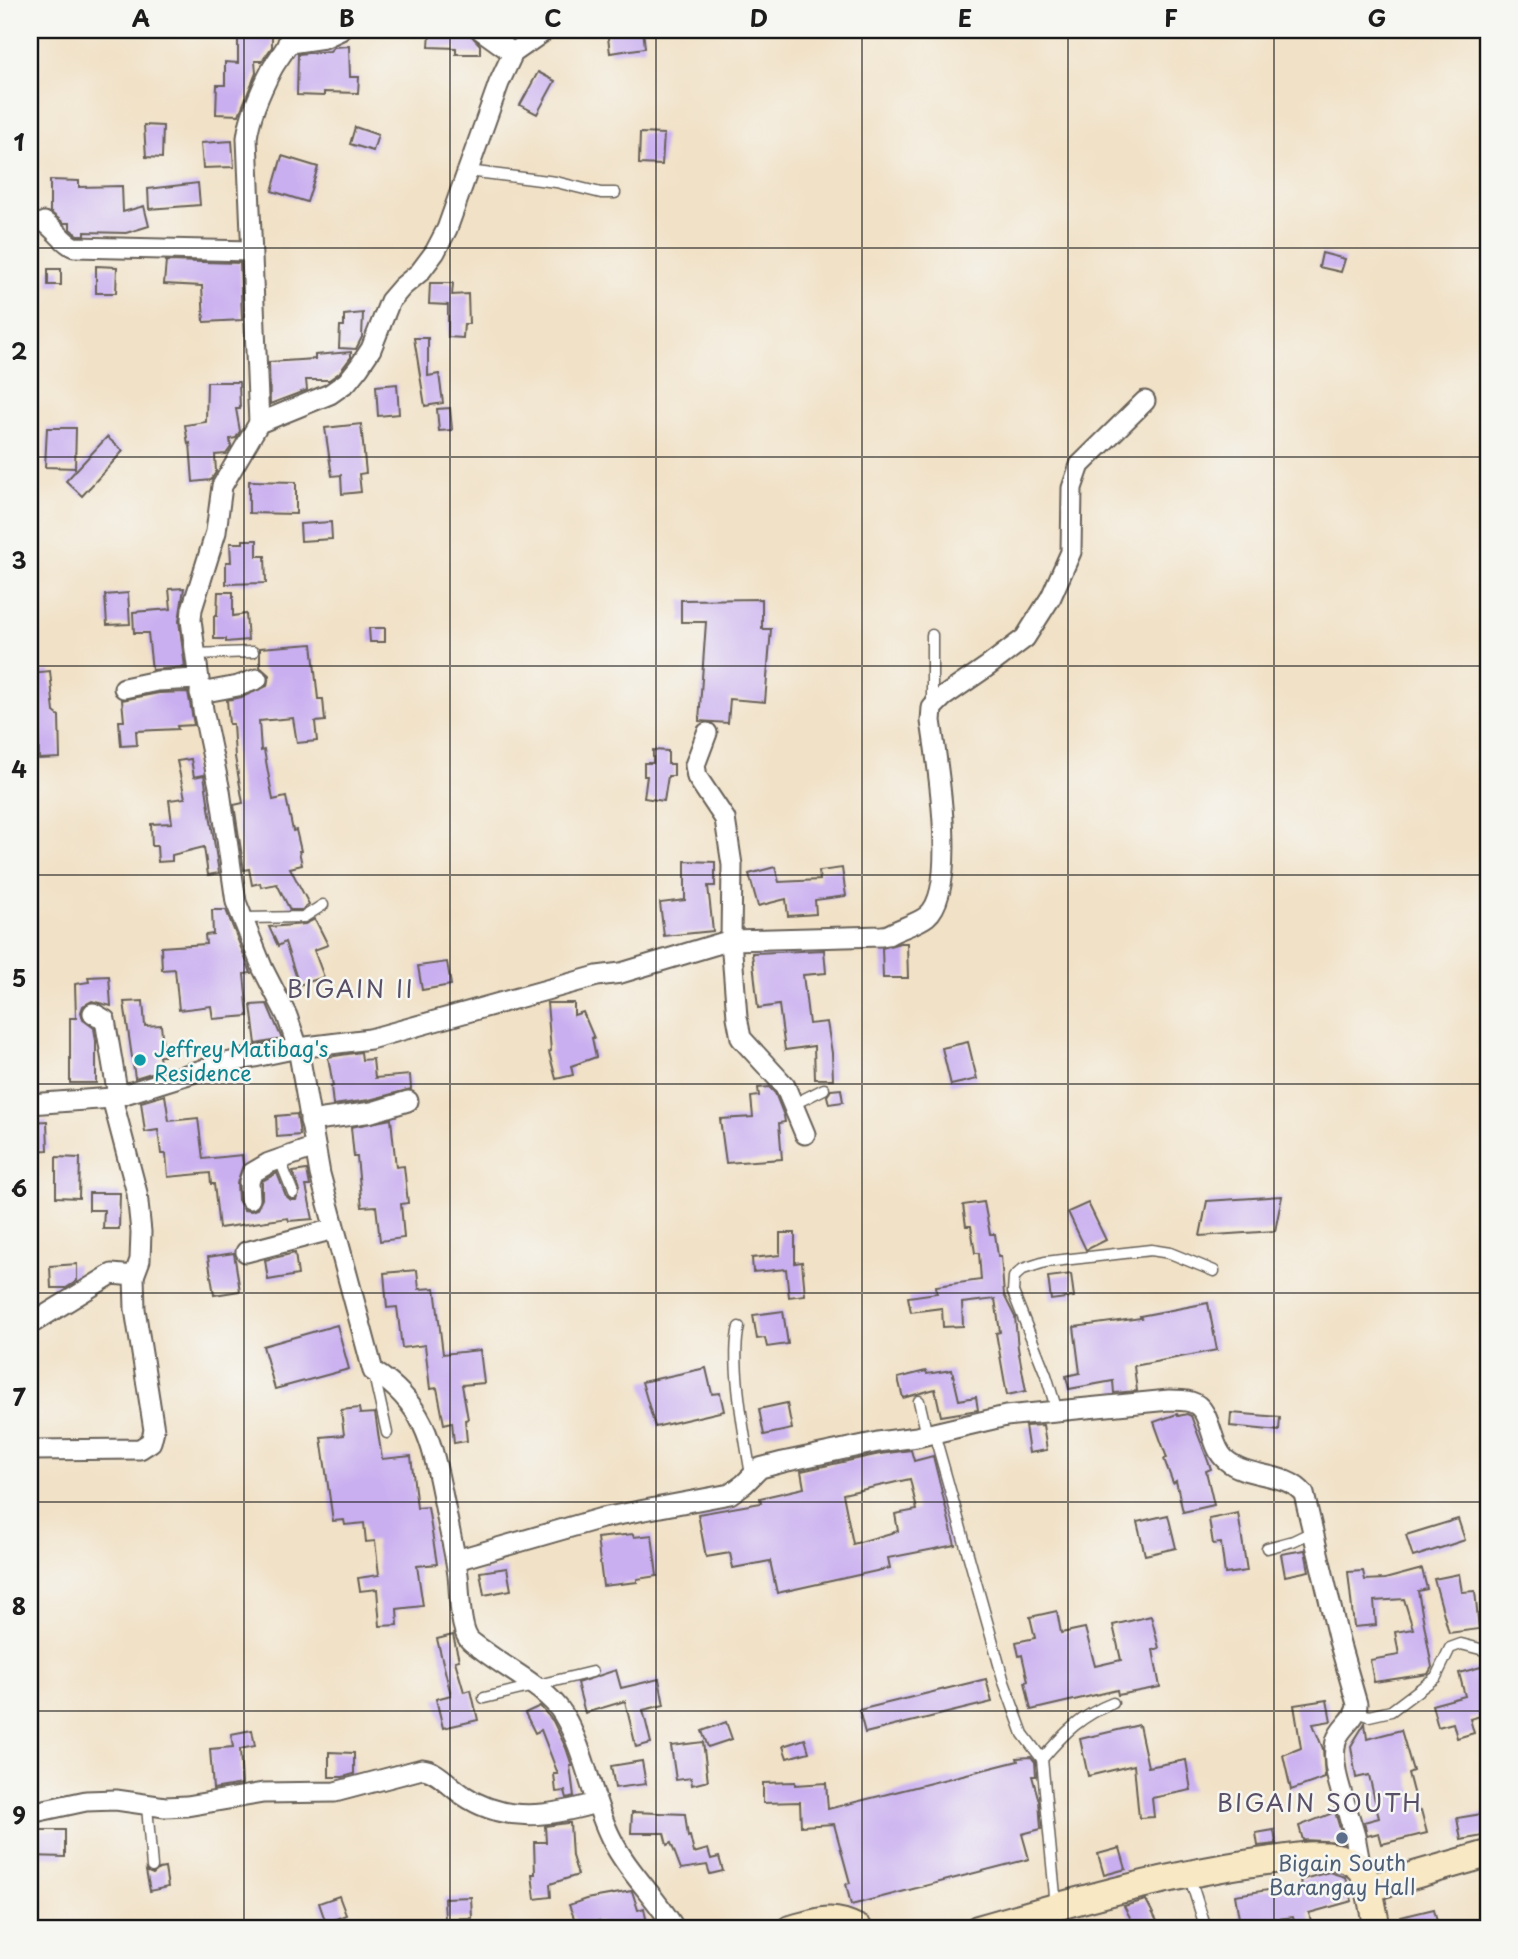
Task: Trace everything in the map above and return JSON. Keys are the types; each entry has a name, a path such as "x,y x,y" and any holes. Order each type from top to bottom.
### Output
{"street":[{"path":"341,30 324,37 290,37 250,118 247,138 259,423 222,486 216,532 191,620 199,686 220,791 236,902 263,969 287,1016 298,1048 315,1147 334,1229 373,1371 391,1382 416,1410 432,1443 456,1560 463,1624 468,1638 500,1664 534,1685 562,1712 581,1752 596,1803 612,1840 675,1929"},
{"path":"481,30 513,53"},
{"path":"259,423 330,394 347,382 359,367 371,349 390,300 420,272 447,229 499,83 513,53 546,30"},
{"path":"44,222 55,228 67,244 74,247 251,251"},
{"path":"30,1104 115,1097 221,1064 298,1048 370,1039 597,976 621,973 731,940 882,936 927,916 940,897 943,869 943,810 931,721 932,708 943,697 1025,638 1051,597 1071,552 1072,488 1080,465 1145,401"},
{"path":"124,688 157,681 199,686 238,686 257,679"},
{"path":"707,733 695,765 697,777 725,819 732,865 731,940 741,1038 785,1086 804,1134"},
{"path":"30,1450 139,1449 151,1442 154,1430 135,1310 134,1276 140,1260 141,1232 137,1192 115,1097 105,1020 93,1013"},
{"path":"310,1121 372,1112 408,1101"},
{"path":"250,1199 249,1182 252,1173 268,1163 315,1147"},
{"path":"246,1252 334,1229"},
{"path":"34,1322 112,1274 134,1276"},
{"path":"456,1560 602,1518 730,1494 760,1468 783,1462 930,1434 1006,1416 1169,1399 1193,1402 1204,1413 1217,1450 1235,1468 1297,1485 1304,1494 1357,1704 1357,1712 1336,1741 1336,1760 1343,1802 1377,1929"},
{"path":"30,1807 35,1812 86,1801 187,1806 263,1793 335,1792 422,1769 431,1771 465,1797 488,1808 517,1815 545,1816 596,1803"},
{"path":"1365,1878 1488,1854"},
{"path":"978,1929 1056,1906 1189,1874 1295,1857 1327,1856 1346,1859 1365,1878"},
{"path":"790,1929 834,1920 843,1921 859,1929"}],"lane":[{"path":"468,171 556,182 601,193 615,193"},
{"path":"932,635 932,708"},
{"path":"195,654 253,652"},
{"path":"242,918 304,917 323,905"},
{"path":"794,1104 824,1089"},
{"path":"280,1160 293,1193"},
{"path":"1057,1412 1046,1375 1013,1292 1014,1277 1023,1269 1045,1262 1151,1250 1170,1253 1214,1270"},
{"path":"739,1326 736,1338 739,1382 751,1476"},
{"path":"373,1371 387,1433"},
{"path":"919,1401 1003,1682 1023,1734 1042,1759 1056,1906"},
{"path":"1267,1548 1312,1532"},
{"path":"1357,1712 1369,1716 1391,1711 1436,1677 1450,1648 1461,1644 1488,1651"},
{"path":"484,1698 592,1672"},
{"path":"1042,1759 1067,1730 1083,1717 1113,1703"},
{"path":"147,1806 152,1867"},
{"path":"1189,1874 1206,1929"}],"building":[{"path":"607,30 643,30 645,48 610,53"},
{"path":"430,31 469,33 480,45 480,54 456,54 456,48 429,47"},
{"path":"238,36 272,36 272,47 262,61 255,61 256,73 239,115 216,114 217,85 225,85 225,62 238,63"},
{"path":"349,46 350,77 359,77 358,93 324,92 324,96 297,95 298,54"},
{"path":"538,72 555,81 537,114 520,105"},
{"path":"144,125 163,126 162,158 146,157"},
{"path":"355,127 378,135 373,151 350,144"},
{"path":"640,133 664,134 662,165 639,164"},
{"path":"232,141 234,167 203,168 201,143"},
{"path":"282,156 318,167 307,202 272,191"},
{"path":"50,180 79,181 79,187 122,186 123,212 144,206 149,226 126,233 85,232 85,235 77,235 70,229 70,223 64,223 50,212"},
{"path":"198,183 200,205 149,209 148,189"},
{"path":"1322,253 1345,259 1341,272 1319,267"},
{"path":"166,261 240,263 242,320 204,322 202,286 164,284"},
{"path":"96,266 117,267 116,293 96,293"},
{"path":"48,269 61,269 61,285 48,285"},
{"path":"430,283 453,283 452,295 468,294 469,324 464,324 463,338 448,337 448,305 429,304"},
{"path":"363,313 362,337 356,349 339,348 340,326 344,326 344,315"},
{"path":"414,338 428,338 428,376 439,374 443,403 425,406"},
{"path":"351,352 351,357 339,373 329,380 306,380 307,390 270,404 269,362 315,359 315,355"},
{"path":"207,382 239,382 240,409 236,409 240,431 236,438 230,439 231,447 226,454 215,455 216,472 211,480 193,482 190,443 188,444 185,425 206,422"},
{"path":"397,384 399,414 378,416 376,386"},
{"path":"450,408 452,430 439,431 437,409"},
{"path":"361,424 366,473 359,474 361,492 342,494 341,475 332,476 325,428"},
{"path":"47,428 76,428 75,468 45,467"},
{"path":"107,437 123,451 82,496 66,481"},
{"path":"249,481 296,482 296,514 249,513"},
{"path":"331,522 332,539 301,541 300,524"},
{"path":"243,540 257,540 257,556 265,556 266,583 226,584 226,562 231,562 230,543 243,543"},
{"path":"184,588 179,621 185,667 152,670 148,633 134,633 133,612 171,609 169,589"},
{"path":"218,592 233,592 233,616 246,614 248,640 226,642 226,639 214,639"},
{"path":"128,593 130,624 107,625 105,595"},
{"path":"762,599 762,629 771,629 765,702 730,699 728,723 699,721 706,622 681,622 681,600"},
{"path":"369,628 385,628 385,642 370,642"},
{"path":"312,644 318,699 323,699 325,721 315,722 317,741 297,743 293,718 259,721 261,751 264,750 273,800 286,797 293,831 296,830 301,851 302,865 290,868 309,904 302,910 290,910 277,884 261,887 260,883 252,885 249,869 244,870 234,805 243,803 235,757 233,724 229,724 227,700 242,697 267,686 269,675 260,667 260,648"},
{"path":"50,671 54,712 59,716 60,758 39,759 37,711 32,712 30,673"},
{"path":"188,692 194,725 177,726 178,729 136,731 137,745 121,746 119,721 124,721 122,700 159,693"},
{"path":"653,750 668,751 668,764 674,764 674,776 668,776 664,801 644,798 647,776 644,776 644,763 653,763"},
{"path":"191,759 194,777 204,775 219,873 208,875 204,847 172,855 172,861 158,862 157,846 152,846 151,824 172,823 169,800 185,798 177,761"},
{"path":"685,861 715,862 715,886 708,886 713,931 664,936 660,903 685,900"},
{"path":"775,867 779,882 820,880 819,871 842,868 846,896 815,900 816,914 788,916 786,899 758,906 749,874"},
{"path":"212,910 226,910 251,973 244,974 248,1016 213,1019 211,1006 179,1010 175,969 162,970 161,947 206,944 205,935 213,934"},
{"path":"315,919 328,945 314,950 324,977 299,985 285,942 278,946 269,927 305,924"},
{"path":"907,943 908,978 883,978 882,948"},
{"path":"824,950 826,973 803,975 809,1024 827,1022 832,1053 833,1079 815,1079 814,1046 785,1050 779,1005 758,1008 752,953"},
{"path":"447,962 451,985 422,990 418,966"},
{"path":"109,976 111,1006 92,1001 83,1006 81,1012 83,1020 94,1028 96,1083 70,1083 70,1018 76,1018 75,984 89,982 88,977"},
{"path":"143,1001 145,1026 161,1025 164,1056 159,1056 161,1070 135,1078 124,1002"},
{"path":"547,1003 574,1003 574,1015 583,1012 594,1038 596,1057 571,1066 573,1075 556,1079 549,1052"},
{"path":"267,1004 282,1039 256,1044 251,1005"},
{"path":"968,1042 977,1079 951,1085 942,1048"},
{"path":"361,1052 362,1060 373,1059 375,1078 410,1075 411,1089 369,1100 333,1105 328,1057"},
{"path":"769,1087 775,1093 784,1116 785,1122 779,1123 782,1159 726,1163 720,1119 753,1117 751,1097 759,1096 758,1088"},
{"path":"841,1089 843,1102 829,1104 827,1096 831,1090"},
{"path":"165,1095 169,1121 198,1118 203,1159 242,1155 243,1165 237,1183 238,1200 244,1210 257,1209 262,1199 262,1181 277,1173 286,1196 296,1200 300,1191 293,1172 307,1170 310,1186 306,1186 313,1219 289,1221 288,1218 219,1228 214,1184 211,1184 210,1173 168,1177 166,1154 161,1154 158,1130 145,1132 141,1102"},
{"path":"297,1114 300,1135 277,1137 276,1116"},
{"path":"391,1119 396,1167 404,1166 408,1203 401,1204 404,1238 380,1241 376,1206 362,1207 351,1127"},
{"path":"47,1121 48,1150 30,1151 30,1122"},
{"path":"56,1157 80,1158 79,1198 56,1197"},
{"path":"89,1193 120,1193 119,1229 103,1229 104,1210 89,1210"},
{"path":"1282,1196 1275,1231 1200,1236 1207,1201"},
{"path":"984,1202 990,1234 995,1234 998,1256 1001,1256 1004,1295 1015,1317 1026,1391 1007,1395 996,1333 1000,1332 995,1299 962,1303 963,1326 943,1327 942,1308 911,1312 908,1297 937,1293 936,1286 981,1280 979,1253 975,1253 971,1226 966,1226 963,1205"},
{"path":"1088,1203 1106,1240 1086,1250 1068,1212"},
{"path":"780,1233 795,1233 795,1263 802,1262 805,1295 789,1297 786,1269 753,1272 752,1258 780,1255"},
{"path":"234,1253 240,1291 214,1295 208,1257"},
{"path":"295,1253 298,1275 268,1280 265,1260"},
{"path":"77,1264 77,1281 66,1288 51,1288 50,1266"},
{"path":"417,1270 419,1289 435,1288 443,1354 480,1350 484,1383 462,1385 468,1419 465,1420 467,1441 454,1443 452,1422 444,1424 437,1388 430,1389 425,1345 402,1348 397,1307 387,1308 384,1273"},
{"path":"1071,1274 1074,1297 1051,1300 1048,1277"},
{"path":"1208,1303 1217,1350 1134,1366 1137,1391 1114,1393 1113,1381 1069,1389 1066,1376 1080,1373 1074,1327 1141,1318 1140,1316"},
{"path":"783,1311 788,1344 767,1347 765,1338 757,1339 753,1315"},
{"path":"337,1325 349,1369 275,1389 263,1346"},
{"path":"706,1368 712,1394 720,1393 724,1411 655,1427 642,1382"},
{"path":"952,1370 959,1400 976,1397 978,1410 941,1416 935,1389 903,1398 898,1378 926,1371 927,1374"},
{"path":"787,1403 792,1429 764,1435 759,1409"},
{"path":"359,1408 360,1414 375,1413 382,1459 411,1456 417,1508 428,1507 437,1564 417,1566 423,1606 397,1609 398,1625 380,1626 377,1589 360,1591 358,1578 379,1575 375,1541 366,1542 364,1523 345,1525 344,1520 333,1521 321,1437 344,1435 341,1410"},
{"path":"1231,1413 1280,1417 1279,1431 1230,1426"},
{"path":"1177,1414 1191,1416 1211,1469 1206,1471 1214,1505 1183,1512 1176,1481 1173,1483 1154,1422"},
{"path":"1043,1425 1047,1450 1029,1453 1025,1426"},
{"path":"911,1450 914,1461 933,1456 955,1545 888,1558 890,1568 777,1593 770,1561 733,1568 730,1553 706,1557 698,1514 761,1503 760,1498 804,1488 801,1471","holes":["910,1479 917,1510 895,1514 898,1531 853,1544 843,1494"]},
{"path":"1238,1513 1247,1571 1225,1574 1221,1543 1213,1544 1209,1519"},
{"path":"1168,1515 1176,1548 1145,1555 1137,1522"},
{"path":"1458,1519 1465,1540 1413,1557 1406,1535"},
{"path":"633,1534 634,1537 652,1535 657,1576 637,1579 637,1582 603,1586 597,1538"},
{"path":"1305,1550 1309,1571 1285,1576 1281,1554"},
{"path":"507,1568 511,1590 484,1595 480,1572"},
{"path":"1422,1569 1427,1589 1418,1591 1432,1667 1428,1674 1374,1682 1370,1660 1399,1655 1395,1632 1413,1629 1404,1599 1374,1601 1376,1625 1354,1627 1348,1572 1363,1571 1365,1580 1385,1579"},
{"path":"1459,1574 1462,1592 1475,1591 1479,1629 1449,1633 1434,1579"},
{"path":"1057,1611 1061,1633 1085,1628 1095,1666 1121,1660 1113,1625 1151,1616 1159,1648 1153,1650 1160,1687 1118,1695 1117,1690 1031,1710 1025,1682 1028,1681 1016,1642 1035,1638 1030,1617"},
{"path":"453,1635 459,1660 455,1661 464,1692 471,1690 478,1720 443,1728 436,1699 451,1695 437,1639"},
{"path":"1488,1665 1488,1714 1470,1719 1474,1733 1457,1738 1453,1723 1438,1727 1432,1705 1465,1696 1459,1673"},
{"path":"616,1670 621,1688 659,1679 664,1705 643,1710 651,1743 636,1747 625,1701 585,1713 577,1683"},
{"path":"986,1679 992,1702 865,1733 859,1710"},
{"path":"1327,1700 1331,1721 1313,1724 1323,1749 1325,1778 1291,1790 1283,1755 1301,1748 1294,1705"},
{"path":"540,1706 553,1721 566,1748 572,1766 574,1796 567,1798 565,1791 556,1792 554,1774 558,1774 541,1730 535,1733 525,1713"},
{"path":"726,1722 732,1739 708,1747 702,1731"},
{"path":"1365,1723 1367,1739 1401,1730 1413,1771 1408,1773 1427,1833 1382,1844 1379,1833 1367,1836 1364,1822 1379,1818 1369,1775 1356,1778 1351,1746"},
{"path":"1139,1725 1148,1767 1186,1760 1191,1790 1152,1798 1154,1817 1139,1818 1134,1765 1088,1776 1080,1739"},
{"path":"252,1730 255,1746 240,1749 242,1784 213,1789 210,1749 233,1747 231,1734"},
{"path":"805,1739 809,1752 787,1758 783,1746"},
{"path":"703,1742 708,1781 692,1785 691,1778 676,1780 671,1746"},
{"path":"329,1752 354,1753 354,1774 329,1777"},
{"path":"1031,1757 1035,1762 1036,1776 1032,1776 1039,1801 1041,1829 1022,1834 1029,1859 851,1905 846,1884 850,1883 834,1824 801,1826 800,1802 763,1803 763,1783 826,1783 828,1809 1018,1761 1017,1758"},
{"path":"642,1761 646,1784 615,1788 611,1766"},
{"path":"632,1812 685,1814 688,1837 690,1836 694,1853 708,1849 711,1859 719,1857 723,1871 710,1874 707,1865 681,1869 671,1843 667,1845 664,1833 631,1833"},
{"path":"1335,1812 1344,1842 1303,1840 1299,1826"},
{"path":"1488,1813 1488,1835 1461,1840 1457,1818"},
{"path":"570,1823 572,1856 578,1875 550,1884 551,1897 535,1899 532,1874 535,1874 534,1842 546,1842 545,1826"},
{"path":"32,1830 65,1830 65,1857 30,1856"},
{"path":"1274,1830 1276,1844 1258,1846 1256,1833"},
{"path":"1120,1848 1126,1869 1104,1875 1098,1854"},
{"path":"165,1868 168,1887 150,1891 146,1871 153,1874"},
{"path":"1329,1872 1345,1877 1352,1901 1309,1913 1313,1929 1296,1929 1293,1917 1240,1924 1235,1895 1301,1885 1300,1880"},
{"path":"632,1891 638,1910 644,1908 648,1929 600,1929 599,1921 578,1928 569,1905 586,1899"},
{"path":"339,1896 346,1915 326,1923 319,1903"},
{"path":"471,1897 472,1918 445,1919 444,1898"},
{"path":"1146,1900 1161,1929 1136,1929 1124,1906"},
{"path":"1434,1909 1439,1929 1404,1929 1401,1917"}],"place":[{"name":"Jeffrey Matibag's Residence","path":"140,1060"},
{"name":"Bigain South Barangay Hall","path":"1342,1838"}],"district":[{"name":"BIGAIN II","path":"351,988"},
{"name":"BIGAIN SOUTH","path":"1320,1802"}]}
